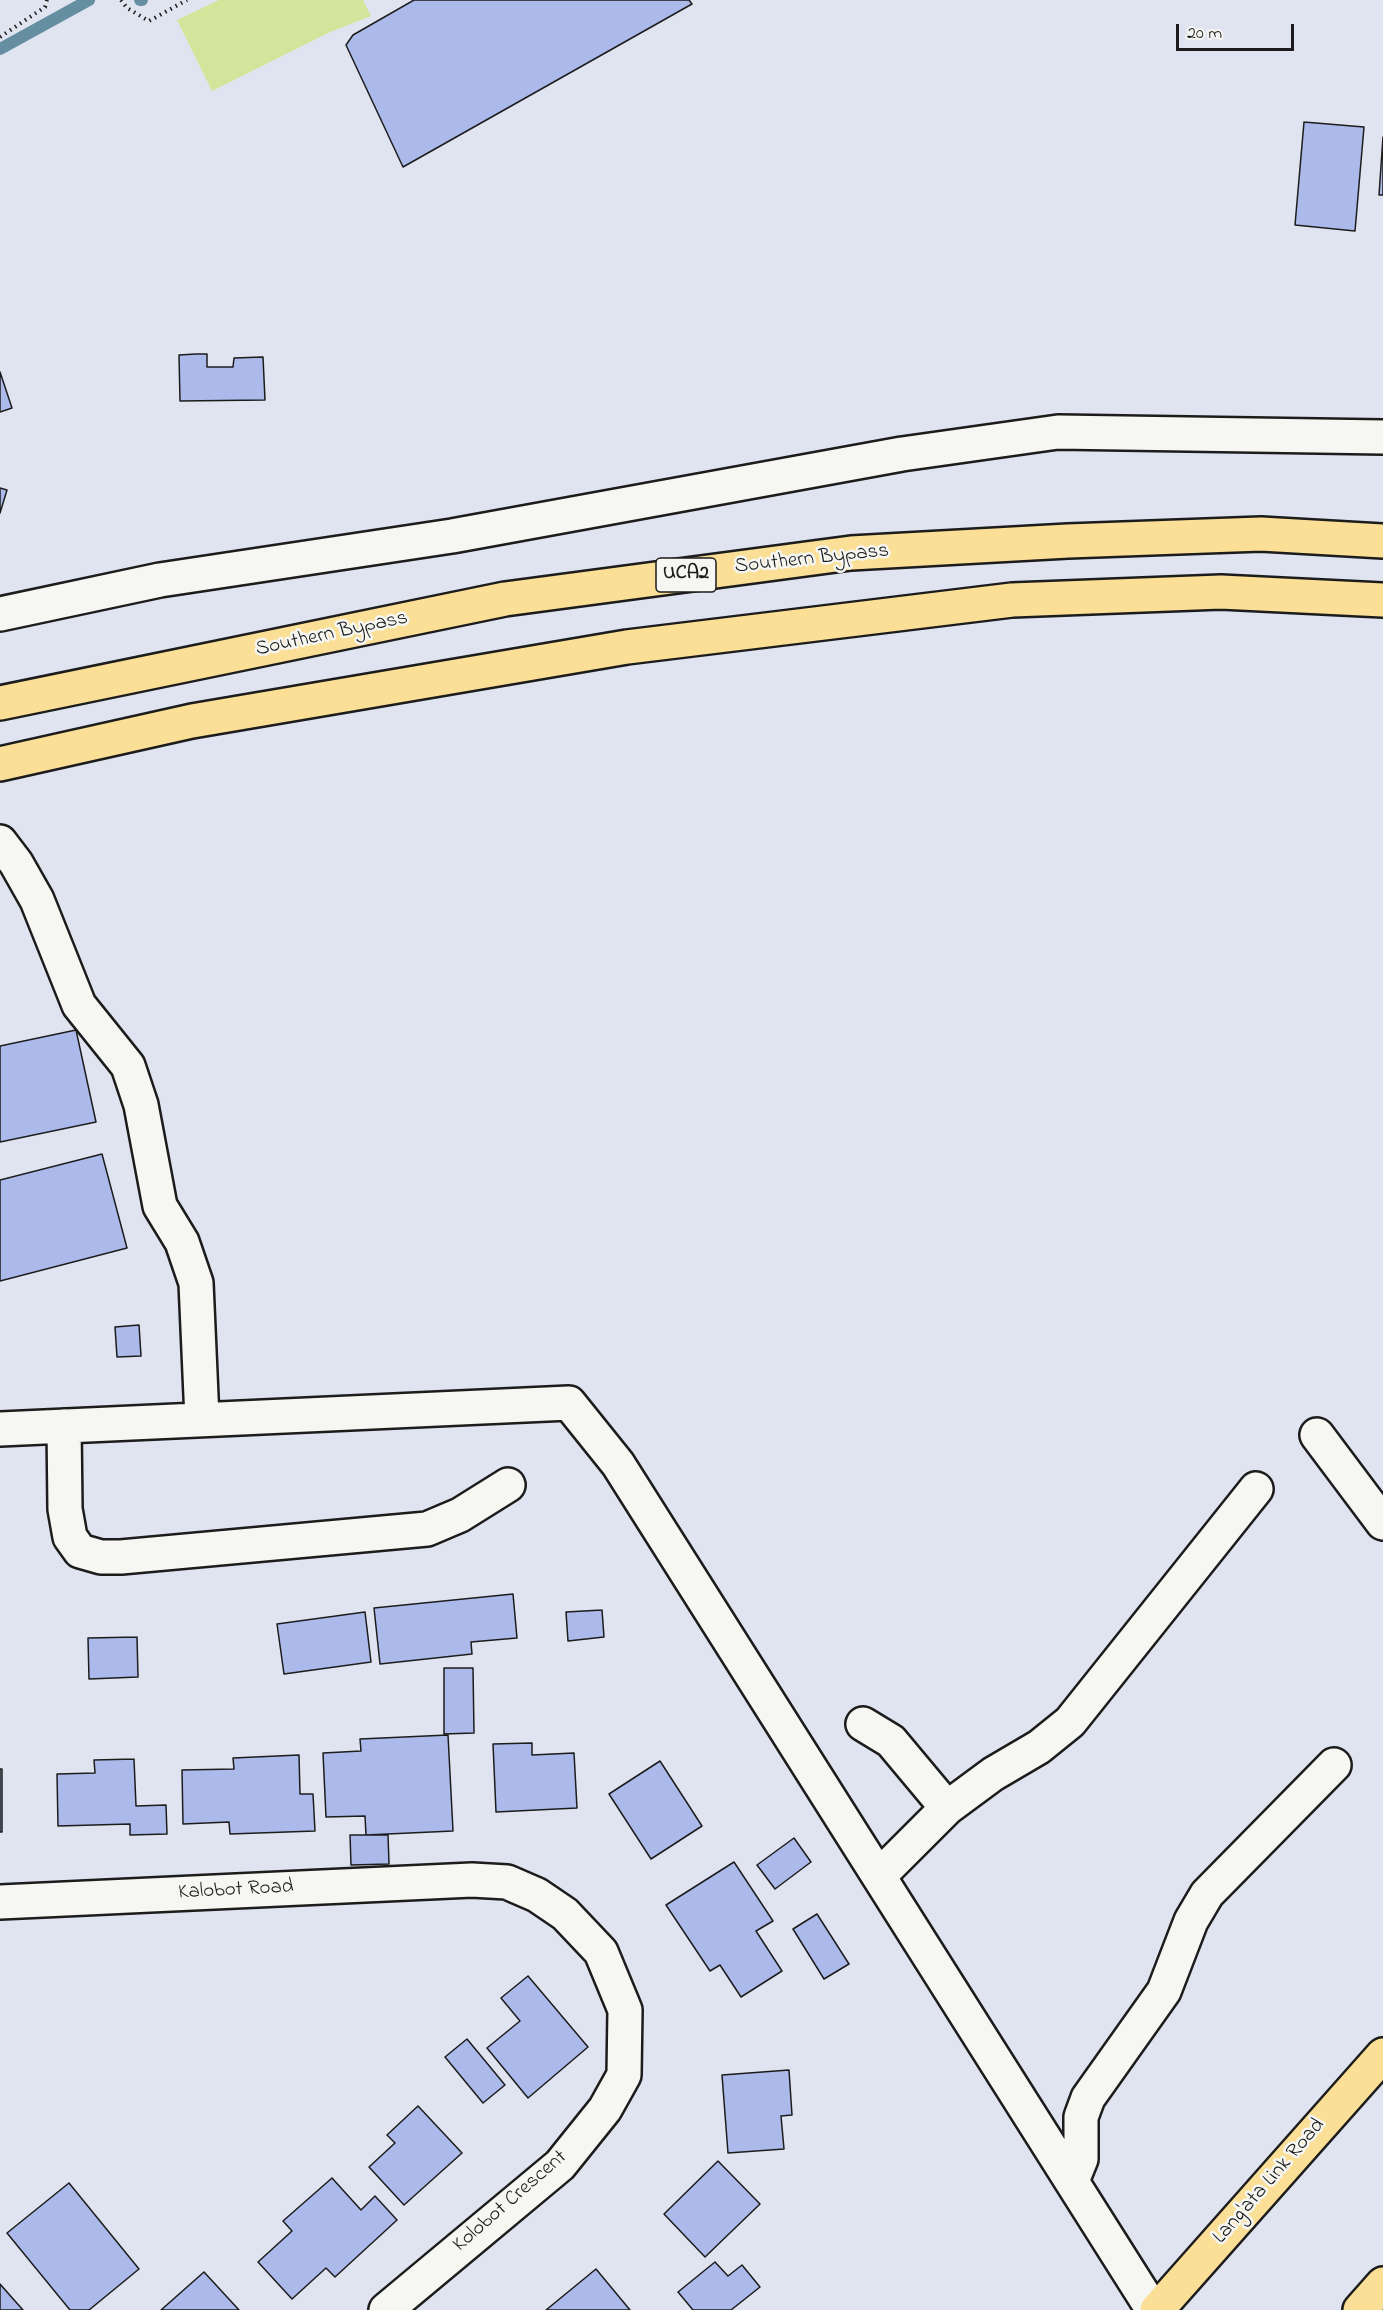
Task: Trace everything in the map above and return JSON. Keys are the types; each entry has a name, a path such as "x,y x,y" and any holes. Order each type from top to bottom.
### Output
{"main road":[{"name":"Southern Bypass","path":"0,703 505,599 851,554 1068,541 1261,534 1383,541"},
{"path":"0,764 192,721 627,647 1000,602 1221,592 1383,600"},
{"name":"Lang'ata Link Road","path":"1155,2310 1383,2055"},
{"path":"1345,2097 1383,2070"},
{"path":"1360,2310 1383,2284"}],"street":[{"path":"0,614 160,580 452,536 902,454 1058,432 1383,437"},
{"path":"0,842 16,862 37,900 79,1005 128,1066 141,1105 160,1206 182,1242 196,1283 202,1419"},
{"path":"0,1429 569,1403 618,1464 1155,2310"},
{"path":"64,1426 65,1509 70,1537 80,1551 100,1557 428,1529 460,1515 508,1485"},
{"path":"1317,1435 1383,1523"},
{"path":"879,1876 947,1808 993,1774 1039,1747 1070,1722 1256,1489"},
{"path":"863,1724 891,1741 947,1808"},
{"path":"1072,2181 1081,2159 1081,2117 1088,2098 1164,1991 1191,1921 1207,1894 1334,1765"},
{"name":"Kalobot Road","path":"0,1902 472,1880"},
{"name":"Kolobot Crescent","path":"386,2310 560,2165 605,2109 624,2075 625,2010 601,1952 565,1914 537,1895 507,1882 472,1880"}],"path":[{"path":"0,37 45,7 47,0"},
{"path":"121,0 127,8 149,21 187,0"}],"green space":[{"path":"219,0 363,0 371,16 328,33 212,91 177,20"}],"building":[{"path":"414,0 689,0 692,4 403,167 346,45 353,35"},
{"path":"1304,122 1364,127 1355,231 1295,225"},
{"path":"1383,137 1383,195 1379,195"},
{"path":"207,354 207,367 233,367 234,358 263,357 265,400 180,401 179,355"},
{"path":"0,372 12,408 0,412"},
{"path":"0,488 7,490 0,513"},
{"path":"76,1030 96,1122 0,1142 0,1046"},
{"path":"102,1154 127,1248 0,1281 0,1180"},
{"path":"139,1325 141,1356 117,1357 115,1327"},
{"path":"513,1594 517,1638 471,1642 472,1654 380,1664 374,1608"},
{"path":"602,1610 604,1637 568,1641 566,1612"},
{"path":"365,1612 371,1662 284,1674 277,1624"},
{"path":"137,1637 138,1677 89,1679 88,1638"},
{"path":"444,1668 473,1668 474,1733 444,1734"},
{"path":"448,1735 453,1831 366,1835 365,1816 326,1817 323,1753 361,1751 360,1739"},
{"path":"532,1743 532,1755 574,1753 577,1808 496,1812 493,1744"},
{"path":"299,1755 300,1794 313,1794 315,1831 230,1834 229,1822 183,1824 182,1770 234,1769 233,1758"},
{"path":"134,1759 136,1806 166,1805 167,1834 130,1835 130,1824 58,1826 57,1774 95,1773 94,1760"},
{"path":"660,1761 702,1826 651,1859 609,1794"},
{"path":"0,1769 2,1769 2,1832 0,1832"},
{"path":"350,1835 388,1835 389,1864 351,1865"},
{"path":"794,1838 811,1862 775,1889 757,1865"},
{"path":"734,1862 773,1921 756,1931 782,1971 741,1997 720,1965 710,1971 666,1905"},
{"path":"817,1914 849,1964 824,1979 793,1929"},
{"path":"528,1976 588,2047 528,2098 487,2048 520,2021 501,1998"},
{"path":"467,2039 505,2085 483,2103 445,2057"},
{"path":"789,2070 792,2115 781,2116 784,2149 728,2153 722,2075"},
{"path":"418,2106 462,2153 404,2205 369,2167 395,2143 387,2135"},
{"path":"718,2161 760,2204 705,2257 664,2214"},
{"path":"332,2178 361,2210 375,2196 397,2220 335,2277 326,2268 292,2299 258,2262 292,2231 283,2221"},
{"path":"69,2183 139,2269 89,2310 70,2310 7,2233"},
{"path":"715,2262 728,2276 742,2265 760,2287 731,2310 693,2310 678,2292"},
{"path":"596,2269 630,2310 546,2310"},
{"path":"204,2272 239,2310 161,2310"},
{"path":"0,2284 23,2310 0,2310"}],"waterway":[{"path":"0,49 89,0"}]}
